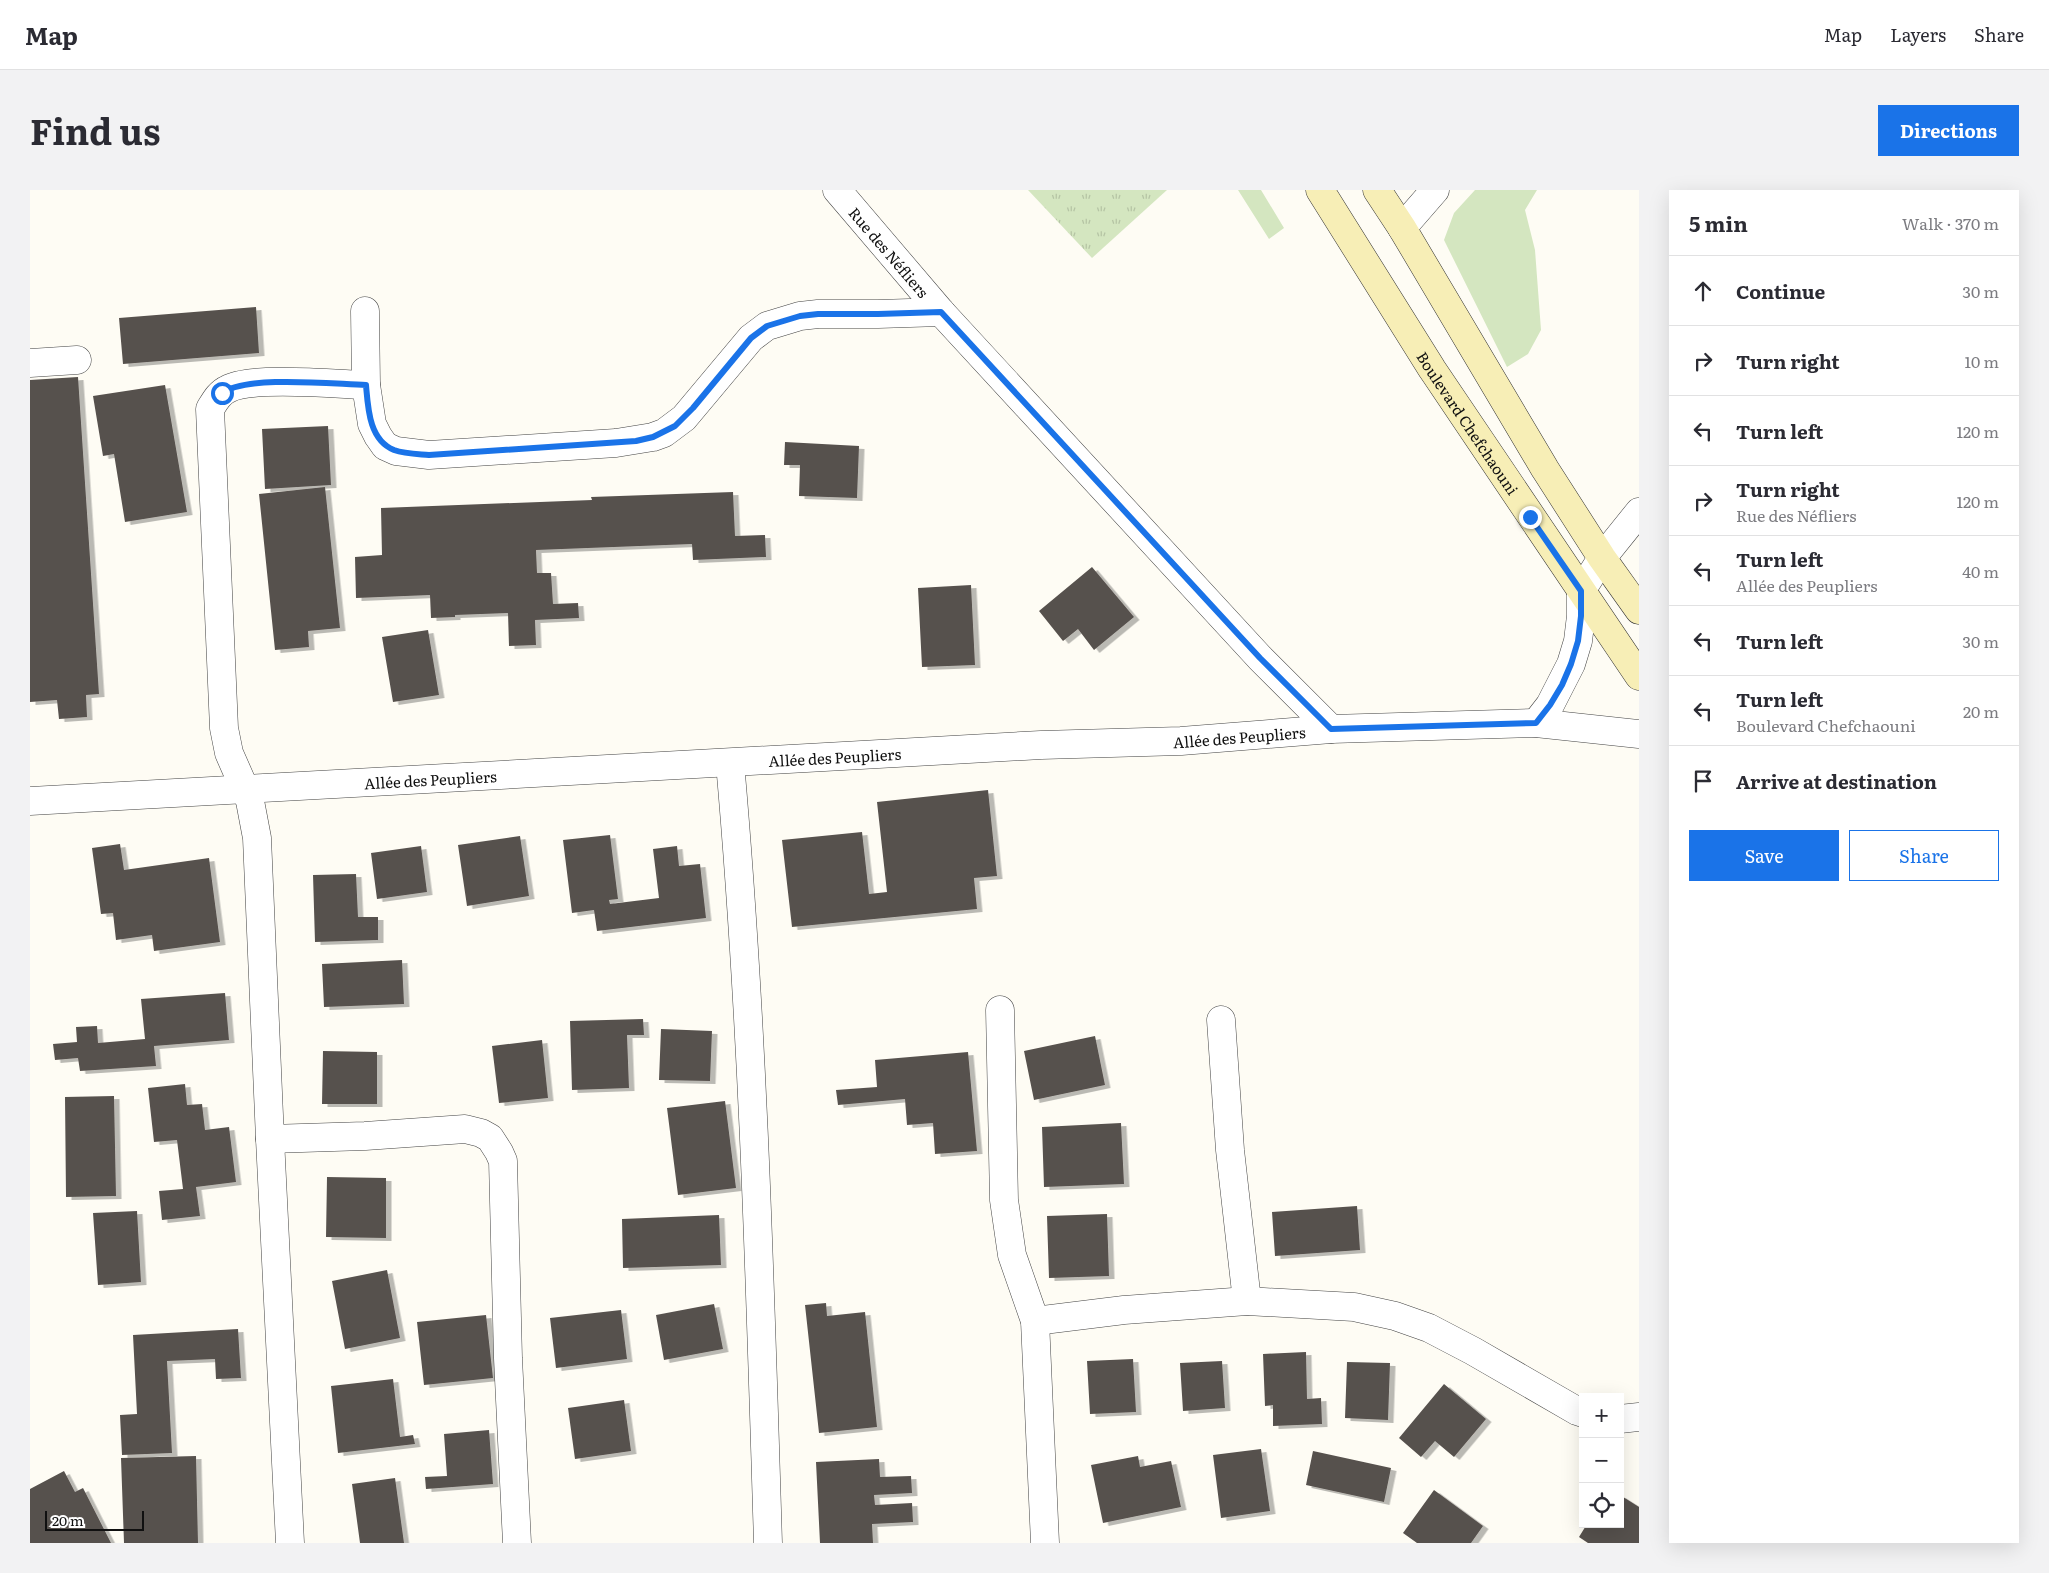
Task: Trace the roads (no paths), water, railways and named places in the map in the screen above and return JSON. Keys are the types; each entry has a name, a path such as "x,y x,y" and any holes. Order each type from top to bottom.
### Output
{"street":[{"name":"Rue des Néfliers","path":"837,190 941,312 1260,658 1331,729"},
{"name":"Boulevard Chefchaouni","path":"1320,190 1432,369 1639,676"},
{"path":"1377,190 1402,228 1545,470 1602,558 1639,610"},
{"path":"1402,228 1435,190"},
{"path":"365,311 366,385 372,424 385,446 396,451 429,455 636,441 653,437 675,426 693,408 751,338 767,326 800,316 818,314 941,312"},
{"path":"30,363 77,360"},
{"path":"290,1543 257,838 250,801 229,753 224,728 210,409 222,393 229,388 252,382 366,385"},
{"path":"1536,723 1562,685 1571,664 1578,641 1581,591 1602,558 1639,512"},
{"name":"Allée des Peupliers","path":"30,802 1041,745 1181,740 1331,729 1536,723 1639,734"},
{"path":"730,763 740,868 756,1183 768,1543"},
{"path":"1000,1010 1004,1200 1012,1255 1035,1321 1045,1543"},
{"path":"1221,1020 1230,1150 1247,1301"},
{"path":"270,1139 365,1136 465,1129 481,1133 495,1144 503,1161 508,1358 517,1543"},
{"path":"1035,1321 1124,1310 1247,1301 1354,1307 1395,1316 1428,1328 1464,1346 1579,1412"},
{"path":"1624,1419 1639,1417"}]}
